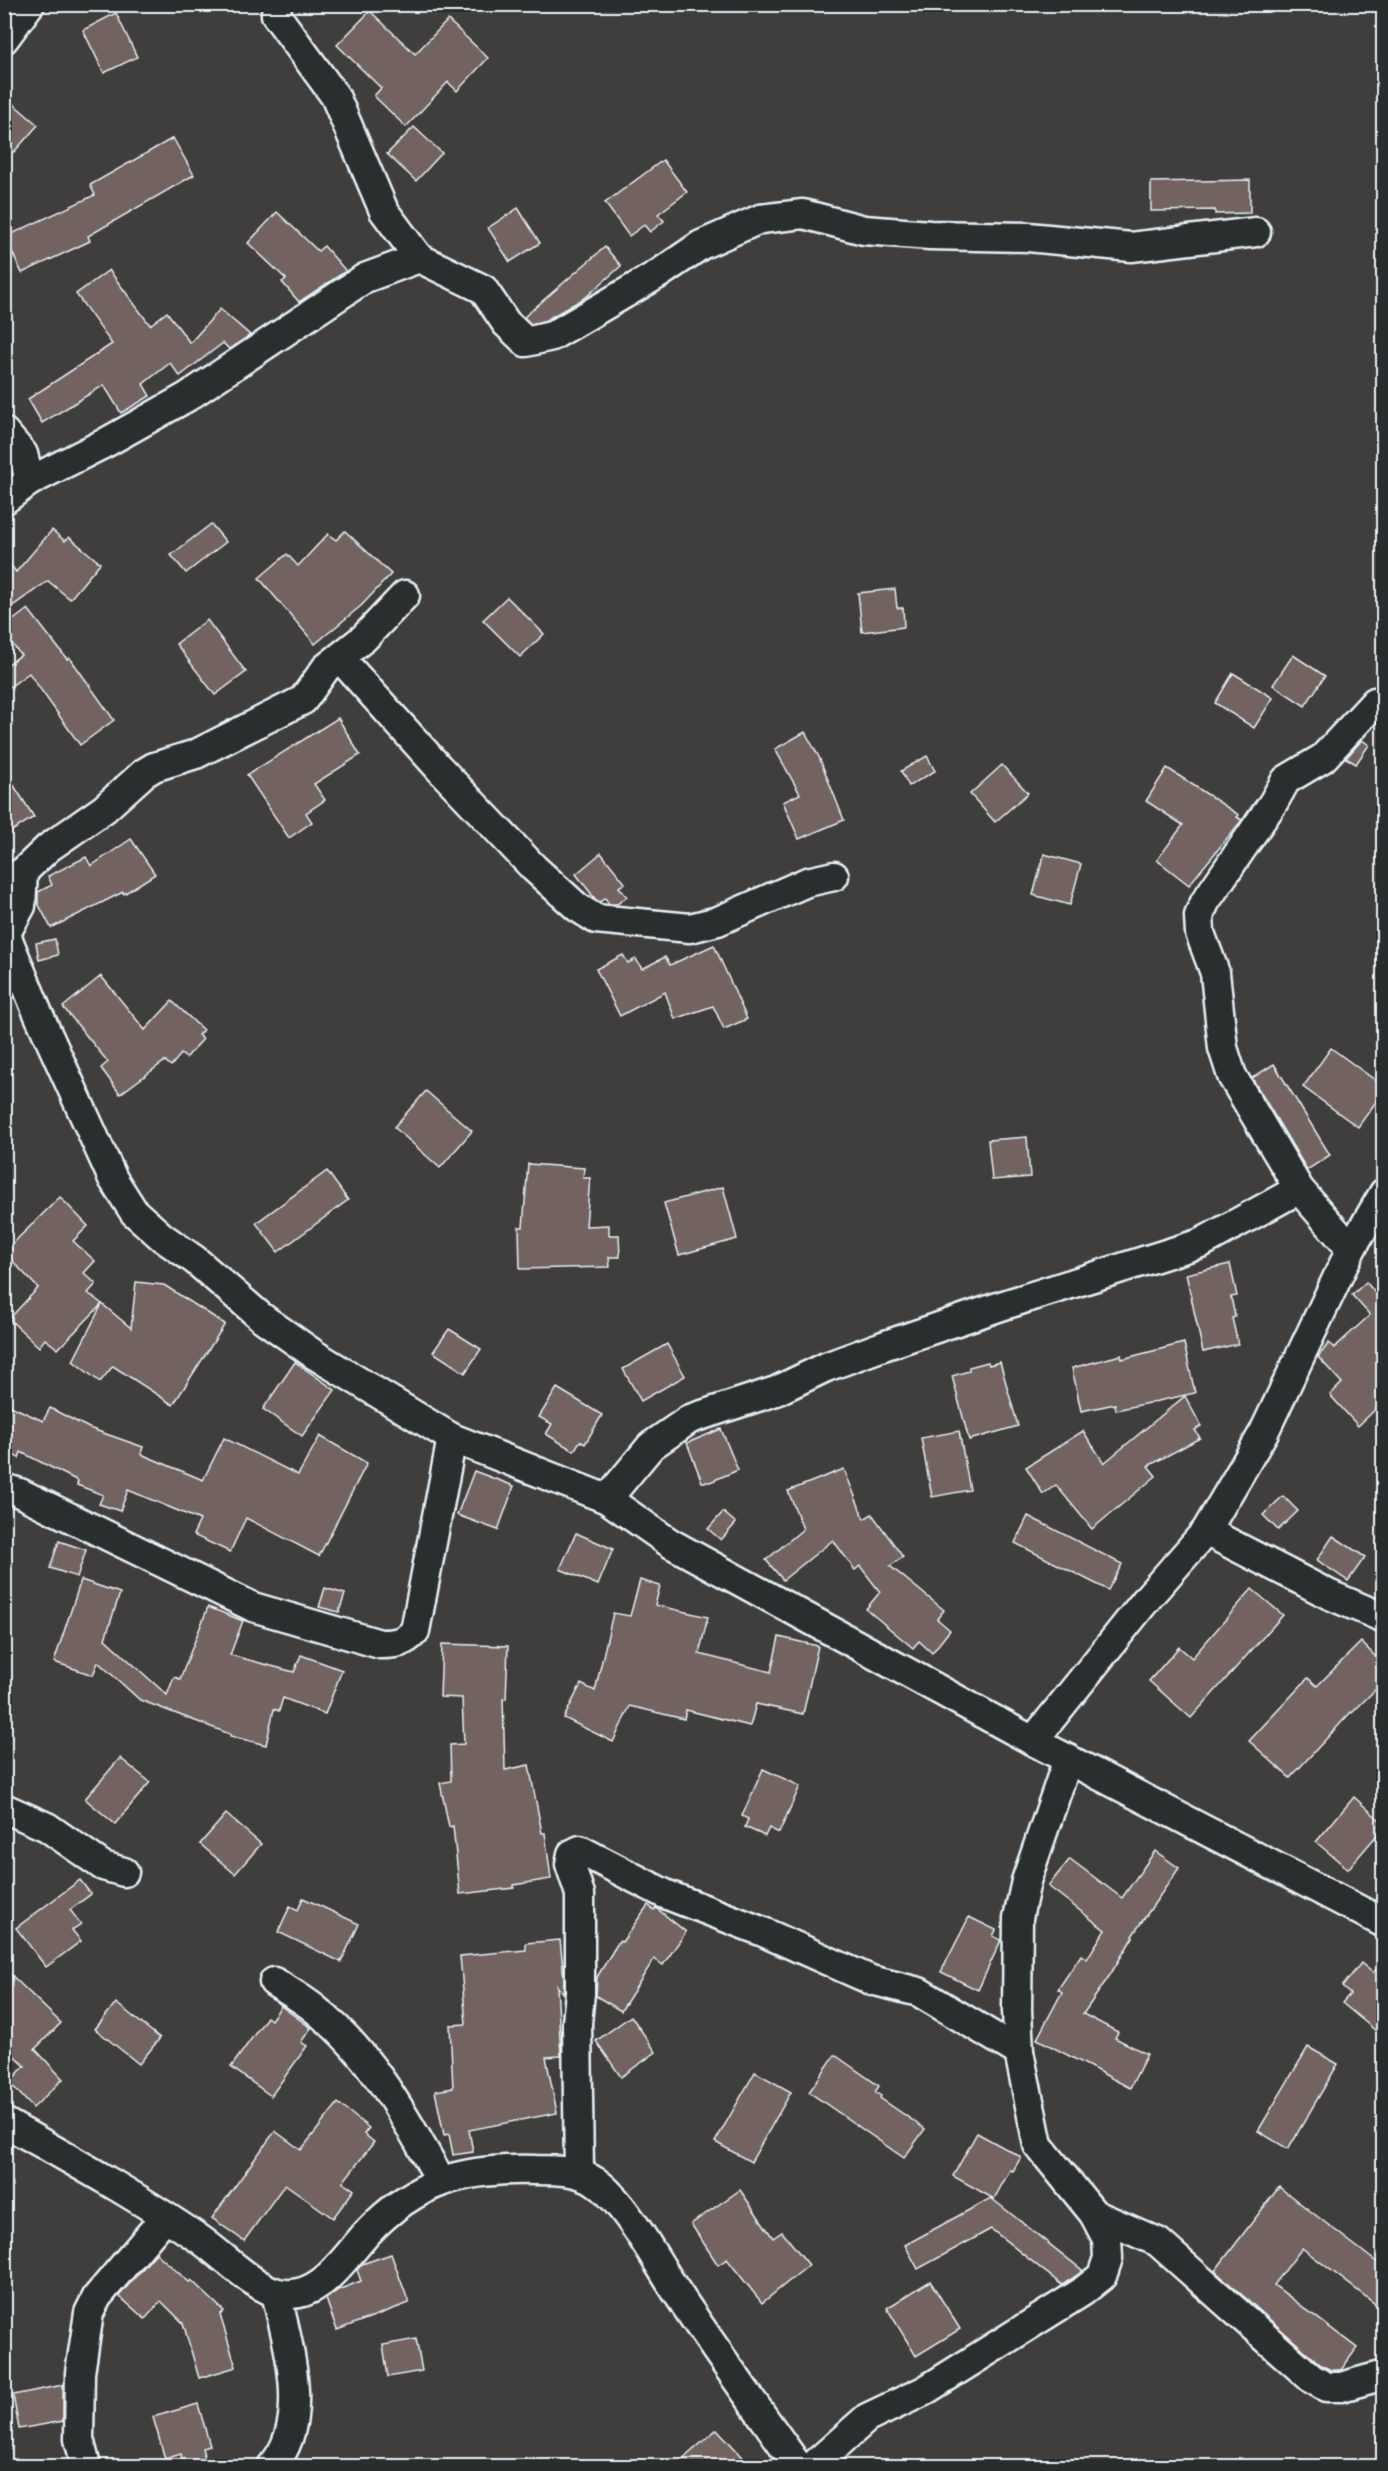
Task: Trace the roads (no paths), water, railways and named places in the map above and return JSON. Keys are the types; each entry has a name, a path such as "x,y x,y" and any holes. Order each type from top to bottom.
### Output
{"street":[{"path":"4,39 30,4"},
{"path":"277,4 276,15 335,96 384,211 419,258 483,289 506,324 526,342 552,336 660,273 701,245 760,219 803,214 864,230 930,235 1028,237 1131,247 1256,232"},
{"path":"4,500 30,481 105,443 187,397 365,278 419,258"},
{"path":"4,432 23,454 30,481"},
{"path":"405,596 364,638 326,668 303,700 196,754 144,772 113,802 48,848 14,877 21,906 5,932 37,1011 112,1179 134,1212 162,1238 195,1260 270,1323 315,1355 452,1438 607,1499 670,1543 1032,1741 1383,1923"},
{"path":"340,658 534,868 577,907 596,920 690,928 718,921 807,882 834,876"},
{"path":"1351,1249 1299,1189 1232,1076 1223,1048 1215,973 1200,933 1199,916 1204,902 1273,803 1282,785 1323,758 1375,702 1383,701"},
{"path":"607,1499 651,1446 690,1419 776,1391 826,1367 927,1331 1201,1244 1299,1189"},
{"path":"1032,1741 1150,1595 1206,1532 1264,1432 1351,1249 1383,1193"},
{"path":"4,1488 20,1493 122,1541 253,1606 380,1644 396,1644 407,1639 415,1631 452,1438"},
{"path":"1206,1532 1330,1595 1383,1618"},
{"path":"813,2466 867,2418 924,2391 1082,2292 1102,2276 1108,2258 1107,2238 1094,2214 1038,2145 1019,2052 1018,1918 1026,1881 1068,1760"},
{"path":"4,1808 47,1827 103,1866 124,1872"},
{"path":"579,2173 577,2023 580,1994 580,1894 570,1864 572,1854 580,1850 664,1894 761,1931 871,1980 919,1992 1019,2052"},
{"path":"274,1982 316,2009 352,2043 386,2086 441,2181"},
{"path":"4,2122 165,2217 202,2241 252,2279 276,2293 298,2294 320,2286 402,2200 441,2181 469,2173 509,2169 579,2173 597,2183 626,2216 702,2331 798,2466"},
{"path":"1094,2214 1158,2242 1311,2378 1326,2387 1341,2387 1383,2375"},
{"path":"86,2466 79,2439 80,2373 89,2313 97,2297 165,2217"},
{"path":"272,2466 281,2457 293,2422 292,2362 276,2293"}]}
